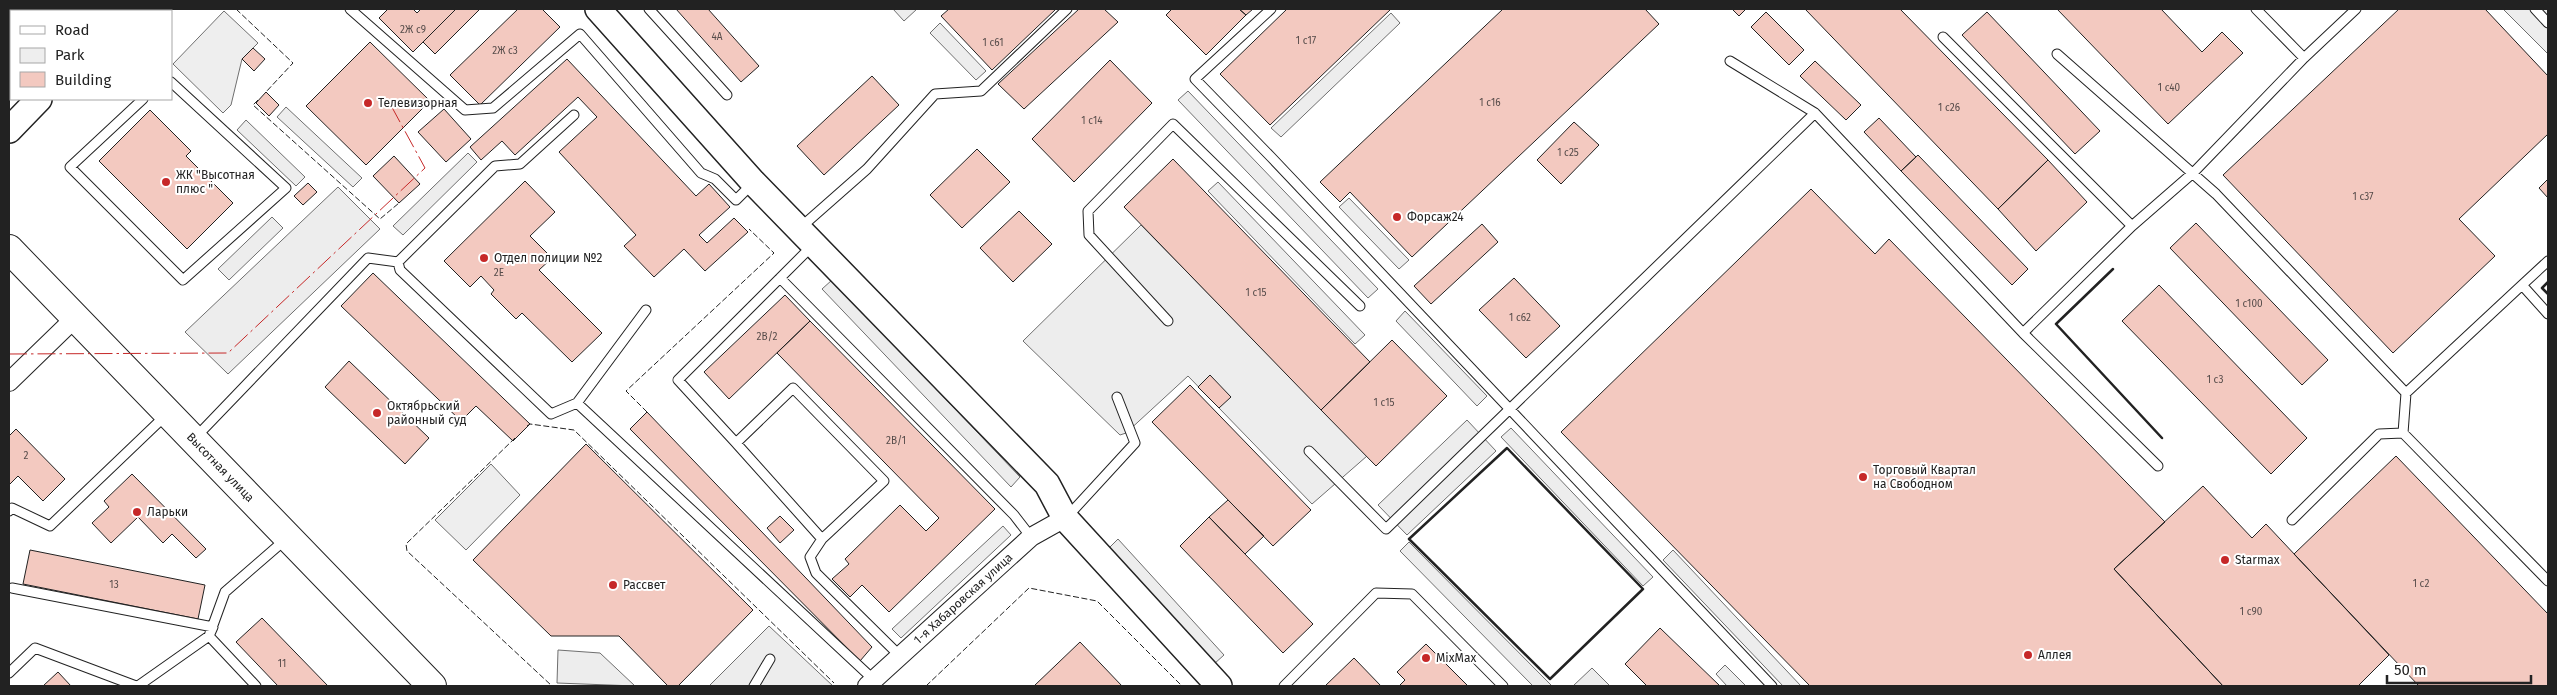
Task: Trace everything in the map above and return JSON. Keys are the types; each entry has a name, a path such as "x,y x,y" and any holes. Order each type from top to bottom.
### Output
{"main road":[{"name":"Высотная улица","path":"9,249 432,686"}],"street":[{"path":"598,9 753,182 1047,484 1065,518 1219,686"},
{"path":"9,130 38,100"},
{"path":"9,382 76,318"},
{"name":"1-я Хабаровская улица","path":"870,683 901,657 1031,537 1065,518"}],"lane":[{"path":"350,9 465,110 493,108 580,34 702,173 715,179 736,200 753,182"},
{"path":"649,9 727,95"},
{"path":"822,539 678,380 780,278 807,236 935,94 981,91 1067,9"},
{"path":"1271,9 1194,80 1271,157 1509,411 1772,686"},
{"path":"2256,9 2304,58"},
{"path":"2023,333 2132,226 2194,172 2304,58 2355,9"},
{"path":"2535,9 2548,23"},
{"path":"1943,36 2132,226"},
{"path":"2057,54 2194,172 2406,393"},
{"path":"1730,61 1815,113 2023,333 2158,466"},
{"path":"142,100 70,167 183,280 286,188 172,83"},
{"path":"1309,451 1386,529 1815,113"},
{"path":"398,262 495,166 520,164 574,115"},
{"path":"1168,321 1089,235 1088,211 1173,124 1360,306"},
{"path":"194,439 368,258 398,262"},
{"path":"2402,433 2406,393 2548,261"},
{"path":"398,262 400,270 551,414 577,403 646,310"},
{"path":"780,278 1014,514 1031,537"},
{"path":"2522,286 2548,314"},
{"path":"736,443 793,388 884,481 822,539 810,557 816,574 901,657"},
{"path":"1065,518 1135,443 1117,397"},
{"path":"577,403 870,683"},
{"path":"9,511 12,508 50,526 167,414"},
{"path":"2292,520 2378,434 2402,433 2548,581"},
{"path":"9,673 35,648 137,686 211,632 225,592 289,537"},
{"path":"12,588 211,632 256,686"},
{"path":"1284,686 1376,593 1412,594 1503,686"},
{"path":"754,686 770,659"}],"green space":[{"path":"224,11 258,43 242,59 231,105 223,113 173,64"},
{"path":"491,464 520,495 466,550 435,520"}],"shaded area":[{"path":"893,9 917,9 904,21"},
{"path":"2503,9 2548,9 2548,54"},
{"path":"1391,13 1400,23 1281,137 1271,128"},
{"path":"940,23 986,71 976,80 930,33"},
{"path":"1188,91 1378,289 1368,298 1178,100"},
{"path":"286,107 362,178 353,187 277,117"},
{"path":"246,120 305,177 296,186 237,130"},
{"path":"468,153 477,162 403,235 393,226"},
{"path":"1218,182 1365,335 1355,344 1208,191"},
{"path":"338,187 380,229 228,374 185,332"},
{"path":"1349,198 1409,260 1399,269 1339,207"},
{"path":"272,217 283,228 229,280 218,269"},
{"path":"1141,225 1367,456 1312,504 1188,376 1126,433 1120,435 1023,341"},
{"path":"832,280 1020,477 1011,487 822,289"},
{"path":"1405,311 1487,396 1477,406 1396,321"},
{"path":"1467,420 1496,451 1407,535 1378,505"},
{"path":"1511,428 1653,577 1643,586 1501,437"},
{"path":"1003,526 1011,535 901,638 892,629"},
{"path":"1118,539 1224,655 1214,664 1108,549"},
{"path":"1409,542 1552,686 1533,686 1400,551"},
{"path":"1673,550 1801,686 1783,686 1663,560"},
{"path":"769,626 833,686 709,686"},
{"path":"558,650 600,653 635,686 557,683"},
{"path":"1725,665 1746,686 1727,686 1716,674"},
{"path":"1592,668 1610,686 1573,686"}],"building":[{"path":"9,9 47,9 48,10 10,10 9,79"},
{"path":"388,9 413,9 417,13 421,9 456,9 413,52 379,18"},
{"path":"456,9 480,9 435,54 423,42"},
{"path":"518,9 542,9 560,27 480,105 450,75"},
{"path":"676,9 708,9 759,66 741,82"},
{"path":"949,9 1056,9 992,70 941,16"},
{"path":"1079,9 1104,9 1118,22 1024,109 998,84"},
{"path":"1172,9 1239,9 1246,15 1206,55 1166,15"},
{"path":"1239,9 1253,9 1246,15"},
{"path":"1287,9 1391,9 1270,125 1220,74"},
{"path":"1503,9 1645,9 1659,24 1412,257 1350,192 1340,202 1320,182"},
{"path":"1732,9 1746,9 1739,16"},
{"path":"1805,9 1900,9 2048,160 1998,209"},
{"path":"2057,9 2161,9 2202,52 2222,32 2243,53 2168,124"},
{"path":"2399,9 2485,9 2548,76 2548,134 2459,219 2495,256 2393,353 2223,175"},
{"path":"1766,12 1804,50 1789,65 1751,27"},
{"path":"1987,12 2100,131 2075,154 1962,35"},
{"name":"Телевизорная","path":"370,42 430,101 366,165 306,106"},
{"path":"253,48 265,59 254,71 242,59"},
{"path":"567,59 696,196 709,184 730,207 699,235 707,243 734,218 748,232 705,271 684,249 654,277 624,246 636,235 559,152 597,117 578,97 515,155 502,141 481,160 470,147"},
{"path":"1110,60 1152,103 1074,182 1032,139"},
{"path":"1815,61 1861,105 1846,120 1800,76"},
{"path":"872,76 899,105 824,175 797,146"},
{"path":"266,92 279,105 269,116 256,103"},
{"path":"444,109 471,139 446,162 418,132"},
{"name":"ЖК \"Высотная плюс \"","path":"150,110 191,151 186,156 233,203 187,249 99,161"},
{"path":"1879,118 1916,157 1901,171 1864,132"},
{"path":"1574,122 1599,145 1561,184 1537,160"},
{"path":"977,149 1010,182 962,228 930,195"},
{"path":"1918,155 2028,269 2012,285 1901,171"},
{"path":"394,156 420,184 399,203 373,176"},
{"path":"1173,159 1370,362 1321,410 1124,207"},
{"path":"2048,160 2087,202 2036,251 1998,209"},
{"path":"2548,179 2548,198 2539,188"},
{"path":"525,181 555,212 530,236 552,258 539,270 602,333 572,362 522,313 516,319 491,294 494,290 481,276 470,287 444,261"},
{"path":"308,183 317,192 303,205 294,196"},
{"name":"Торговый Квартал на Свободном","path":"1811,189 1875,254 1889,239 2165,522 2114,569 2223,686 1810,686 1561,432"},
{"path":"1019,211 1052,244 1013,282 980,248"},
{"path":"2196,223 2328,360 2302,385 2170,248"},
{"path":"1482,224 1498,242 1431,304 1414,286"},
{"path":"373,273 530,424 513,441 476,406 461,421 341,306"},
{"path":"1514,278 1560,326 1526,358 1479,310"},
{"path":"2159,285 2307,438 2271,474 2122,321"},
{"path":"785,295 810,321 729,399 704,372"},
{"path":"810,321 995,509 889,612 862,585 850,597 832,579 849,564 845,559 900,505 926,531 939,518 777,353"},
{"path":"1392,340 1447,396 1376,466 1321,410"},
{"name":"Октябрьский районный суд","path":"349,361 429,438 405,464 325,387"},
{"path":"1210,375 1231,397 1219,408 1198,387"},
{"path":"1190,385 1311,510 1273,546 1152,422"},
{"path":"647,412 872,647 860,661 630,429"},
{"path":"16,429 65,479 43,501 18,476 9,485 9,436"},
{"name":"Рассвет","path":"586,444 753,610 678,686 668,686 619,636 551,636 473,560"},
{"path":"2396,456 2548,614 2548,686 2419,686 2294,554"},
{"name":"Ларьки","path":"132,474 206,549 196,558 172,534 163,543 138,517 111,543 92,523 109,507 104,501"},
{"path":"2203,486 2252,538 2266,524 2389,655 2358,686 2223,686 2114,569"},
{"path":"1228,500 1264,536 1245,554 1209,517"},
{"path":"780,516 794,530 780,543 767,528"},
{"path":"1209,517 1313,624 1283,653 1180,546"},
{"path":"30,550 205,585 198,619 23,584"},
{"path":"262,618 328,686 278,686 236,642"},
{"path":"1660,628 1720,686 1647,686 1625,664"},
{"path":"1080,642 1122,686 1034,686"},
{"name":"MixMax","path":"1426,644 1468,686 1399,686 1405,680 1397,672"},
{"path":"1354,658 1381,686 1325,686"},
{"path":"58,672 71,686 43,686"}],"fence":[{"path":"236,9 293,63 265,93"},
{"path":"258,100 253,105 380,219 399,203"},
{"path":"647,412 626,391 774,253 749,229"},
{"path":"527,426 530,424 574,430 834,683"},
{"path":"515,438 406,544 407,551 552,686"},
{"path":"926,686 1029,588 1097,601 1182,686"}],"wall":[{"path":"2113,269 2056,324 2162,438"},
{"path":"2548,282 2542,288 2548,294"},
{"path":"1507,448 1643,589 1550,679 1409,539 1507,448"}],"power":[{"path":"9,354 228,353 425,168 388,100"}],"place":[{"name":"Телевизорная","path":"368,103"},
{"name":"ЖК \"Высотная плюс \"","path":"166,182"},
{"name":"Форсаж24","path":"1397,217"},
{"name":"Отдел полиции №2","path":"484,258"},
{"name":"Октябрьский районный суд","path":"377,413"},
{"name":"Торговый Квартал на Свободном","path":"1863,477"},
{"name":"Ларьки","path":"137,512"},
{"name":"Starmax","path":"2225,560"},
{"name":"Рассвет","path":"613,585"},
{"name":"Аллея","path":"2028,655"},
{"name":"MixMax","path":"1426,658"}]}
